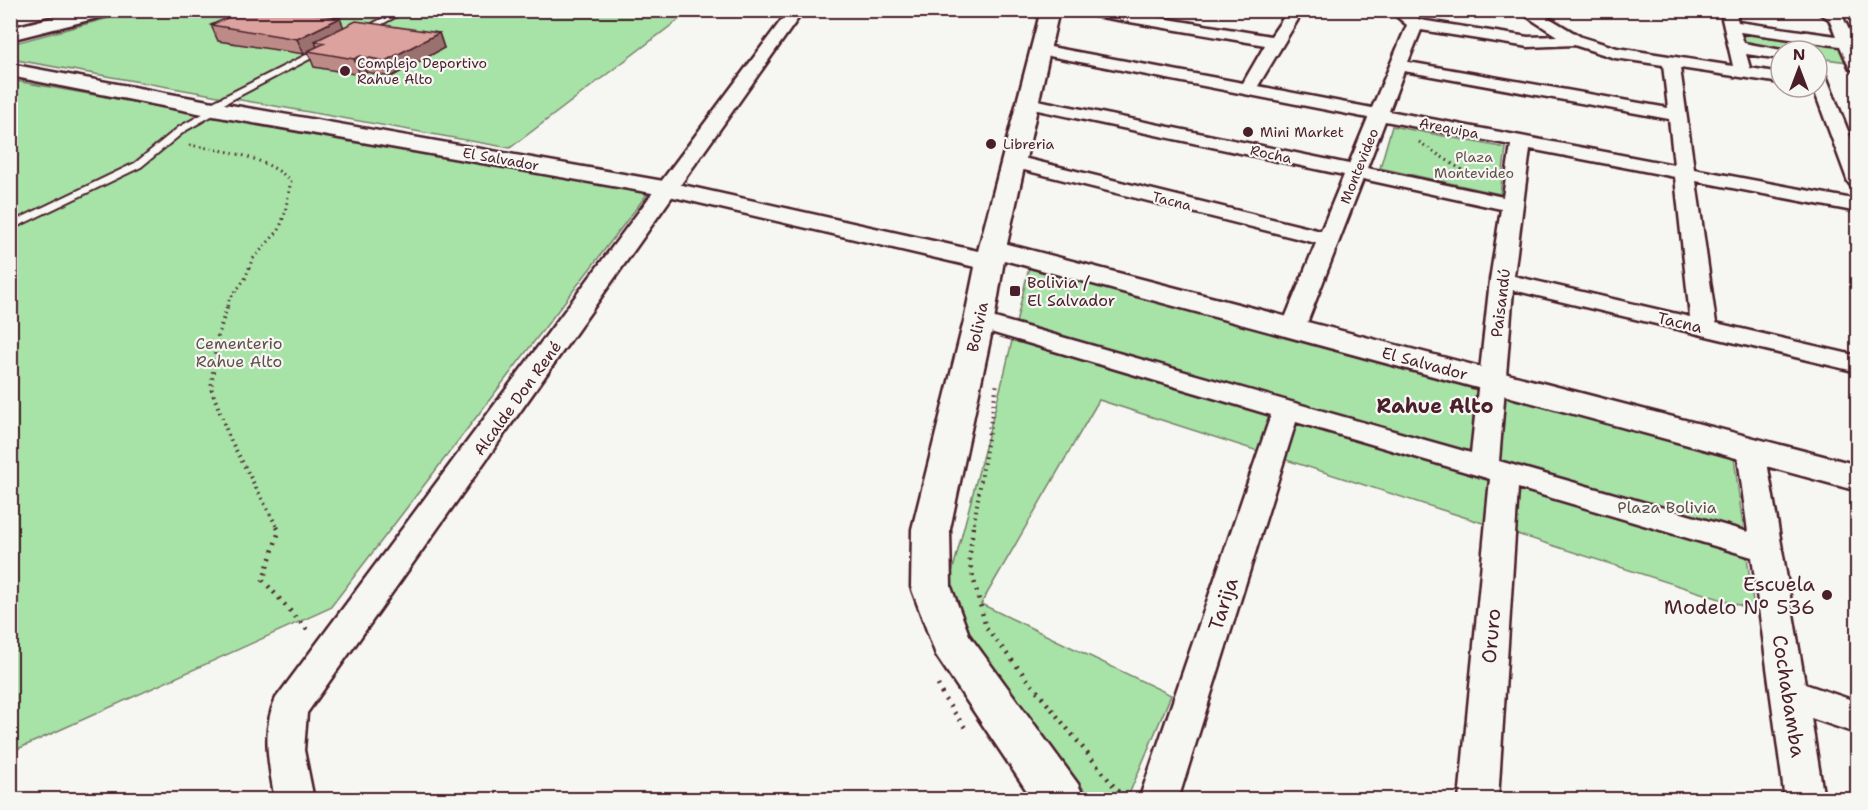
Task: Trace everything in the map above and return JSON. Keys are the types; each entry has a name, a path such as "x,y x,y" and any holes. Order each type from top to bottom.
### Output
{"street":[{"path":"10,34 107,10"},
{"name":"Alcalde Don René","path":"295,800 285,750 289,709 797,10"},
{"name":"Bolivia","path":"1050,10 991,255 992,325 931,529 931,587 951,643 1061,800"},
{"path":"1083,10 1179,18 1275,42"},
{"path":"1248,89 1292,16 1285,10"},
{"path":"1396,10 1415,24 1528,42 1575,40"},
{"path":"1524,10 1575,40 1615,52 1769,76"},
{"path":"1821,10 1836,16 1856,65"},
{"path":"1743,73 1729,18 1846,42"},
{"name":"Montevideo","path":"1293,328 1415,24"},
{"path":"1736,47 1769,52"},
{"name":"Arequipa","path":"1040,50 1857,206"},
{"path":"1671,62 1704,328"},
{"path":"1836,62 1856,65"},
{"path":"1398,65 1678,115"},
{"name":"El Salvador","path":"10,70 669,189 991,255 1293,328 1857,478"},
{"path":"1827,99 1850,145 1857,182"},
{"name":"Rocha","path":"1028,103 1513,205"},
{"name":"Paisandú","path":"1494,469 1490,381 1521,141"},
{"name":"Tacna","path":"1015,162 1330,240"},
{"name":"Tacna","path":"1502,280 1857,364"},
{"path":"992,325 1766,549"},
{"name":"Tarija","path":"1158,800 1287,409"},
{"name":"Cochabamba","path":"1751,450 1805,800"},
{"name":"Oruro","path":"1478,800 1494,469"},
{"path":"1790,695 1857,718"}],"lane":[{"path":"351,37 405,10"},
{"path":"10,227 138,165 182,129 213,108 330,47"}],"path":[{"path":"1380,114 1471,176"},
{"path":"168,141 259,159 275,166 291,180 285,213 279,230 252,260 245,279 230,300 217,339 211,388 229,437 279,531 263,580 318,642 331,651"},
{"path":"992,325 969,561 986,628 1125,800"}],"green space":[{"name":"Complejo Deportivo Rahue Alto","path":"135,11 690,11 510,148 11,59 11,44"},
{"path":"1736,28 1812,39 1769,39 1769,50 1741,46"},
{"path":"1829,41 1840,43 1849,62 1829,60"},
{"name":"Cementerio Rahue Alto","path":"10,80 648,193 330,608 11,752"},
{"name":"Plaza Montevideo","path":"1392,126 1506,148 1500,194 1380,168"},
{"name":"Plaza Bolivia","path":"1029,267 1733,450 1754,610 1099,400 981,604 1171,695 1127,799 1092,800 967,637 948,588 1005,371"}],"building":[{"path":"245,10 295,10 340,18 297,39 211,25"},
{"path":"356,21 439,33 385,61 360,56 354,59 308,51 325,43 315,41"}],"place":[{"name":"Complejo Deportivo Rahue Alto","path":"345,71"},
{"name":"Mini Market","path":"1248,132"},
{"name":"Libreria","path":"991,144"},
{"name":"Bolivia / El Salvador","path":"1015,291"},
{"name":"Escuela Modelo Nº 536","path":"1827,595"}],"district":[{"name":"Rahue Alto","path":"1435,406"}]}
